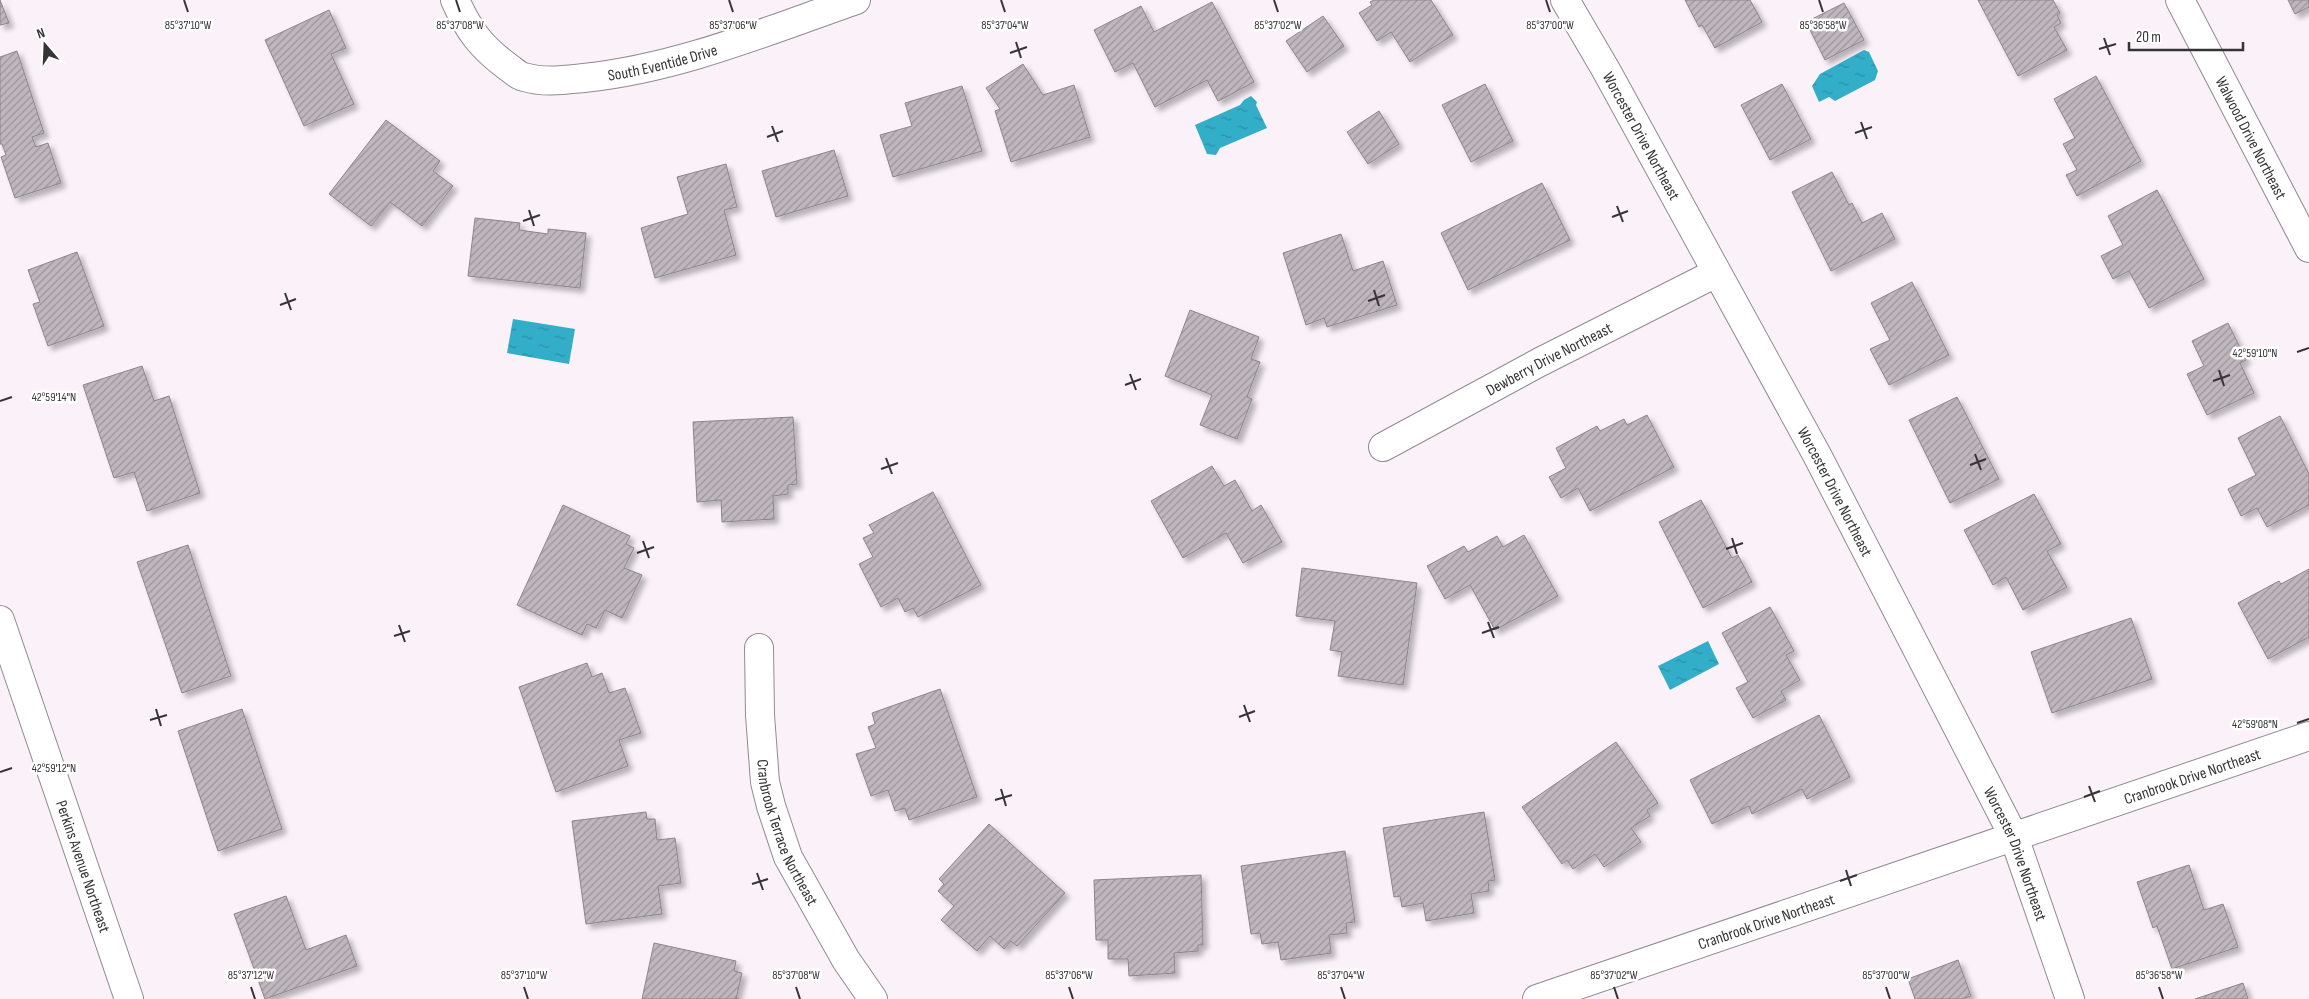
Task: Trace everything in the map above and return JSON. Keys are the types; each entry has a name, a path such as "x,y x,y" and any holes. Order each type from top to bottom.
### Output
{"street":[{"name":"South Eventide Drive","path":"455,0 467,26 478,41 496,58 522,77 550,81 620,74 676,62 856,0"},
{"name":"Worcester Drive Northeast","path":"1565,0 1606,70 1824,468 2014,837 2070,999"},
{"name":"Walwood Drive Northeast","path":"2180,0 2309,248"},
{"name":"Dewberry Drive Northeast","path":"1383,447 1540,362 1716,273"},
{"name":"Perkins Avenue Northeast","path":"0,620 129,999"},
{"name":"Cranbrook Terrace Northeast","path":"759,648 764,782 771,806 788,856 846,960 873,999"},
{"name":"Cranbrook Drive Northeast","path":"1537,999 1909,874 2309,736"}],"water":[{"path":"1864,50 1869,52 1878,71 1875,80 1835,101 1829,97 1819,102 1812,86 1820,74"},
{"path":"1251,96 1257,102 1256,105 1267,128 1220,148 1216,155 1207,154 1195,125 1240,105"},
{"path":"513,319 575,329 569,364 507,353"},
{"path":"1708,641 1719,664 1670,690 1658,666"}],"building":[{"path":"0,0 9,23 0,25"},
{"path":"1374,0 1431,0 1453,35 1410,62 1391,32 1377,41 1359,13 1372,5 1370,2"},
{"path":"1685,0 1750,0 1762,22 1715,48 1702,25 1699,27"},
{"path":"1978,0 2053,0 2060,13 2057,15 2061,23 2054,27 2067,50 2018,76"},
{"path":"2288,0 2309,0 2309,7 2295,14"},
{"path":"1212,2 1254,82 1218,101 1207,80 1155,107 1133,63 1115,72 1094,30 1141,6 1154,32"},
{"path":"1844,3 1864,40 1825,60 1806,22"},
{"path":"329,10 346,48 331,54 354,104 304,126 265,40"},
{"path":"1323,16 1344,46 1307,72 1286,41"},
{"path":"17,51 44,133 32,137 36,147 48,143 61,183 15,198 1,157 6,155 2,144 0,144 0,57"},
{"path":"1023,64 1043,95 1074,85 1090,137 1011,162 995,111 1000,109 986,88"},
{"path":"2096,76 2141,161 2077,196 2066,175 2077,170 2063,144 2075,138 2054,99"},
{"path":"1485,84 1513,141 1471,162 1442,105"},
{"path":"1782,84 1811,139 1770,160 1741,105"},
{"path":"962,86 982,151 893,177 880,135 912,126 905,103"},
{"path":"1379,111 1399,144 1368,164 1347,132"},
{"path":"386,120 440,161 433,171 453,186 422,226 390,202 371,226 329,194"},
{"path":"834,150 848,196 776,217 762,171"},
{"path":"726,164 737,207 724,210 736,255 655,278 641,228 688,214 677,177"},
{"path":"1832,172 1849,205 1852,203 1862,223 1882,213 1895,239 1831,271 1792,192"},
{"path":"1542,183 1570,240 1468,290 1441,233"},
{"path":"2157,190 2204,279 2149,308 2129,271 2113,279 2101,256 2123,245 2108,216"},
{"path":"475,218 520,223 519,230 548,234 548,229 586,233 580,288 468,276"},
{"path":"1341,234 1353,271 1383,261 1397,305 1327,327 1324,318 1306,325 1283,253"},
{"path":"77,252 104,326 48,346 33,304 40,302 28,270"},
{"path":"1912,282 1949,355 1889,385 1870,349 1890,340 1871,303"},
{"path":"1190,310 1259,337 1251,359 1260,362 1247,397 1252,399 1237,439 1200,425 1212,395 1165,376"},
{"path":"2228,323 2246,360 2240,363 2254,393 2207,415 2187,374 2204,366 2192,341"},
{"path":"142,366 154,401 169,396 200,493 147,511 134,472 114,478 83,385"},
{"path":"1957,397 1999,479 1950,503 1909,420"},
{"path":"1647,415 1674,467 1590,511 1578,488 1561,498 1549,477 1566,468 1556,448 1597,426 1600,431 1624,419 1627,425"},
{"path":"2280,416 2309,474 2309,505 2267,527 2257,508 2241,516 2228,489 2256,475 2238,438"},
{"path":"793,417 797,484 788,485 788,494 773,496 774,519 722,522 721,500 697,502 693,422"},
{"path":"1212,466 1224,486 1235,480 1252,511 1261,505 1282,542 1243,563 1226,533 1183,558 1151,501"},
{"path":"933,492 981,585 918,617 913,608 905,612 898,598 881,607 859,564 873,557 863,538 874,533 869,525"},
{"path":"2034,494 2061,544 2047,551 2067,587 2023,610 2006,577 1993,585 1964,530"},
{"path":"1701,500 1732,558 1738,555 1752,582 1703,608 1659,522"},
{"path":"563,505 630,536 626,544 634,548 624,568 642,575 622,618 605,610 596,628 587,624 582,635 517,605"},
{"path":"1524,535 1558,596 1495,630 1470,585 1445,599 1427,566 1464,546 1468,552 1497,536 1503,547"},
{"path":"188,545 231,676 182,693 137,562"},
{"path":"1302,568 1417,583 1403,685 1338,676 1342,652 1330,650 1335,621 1296,616"},
{"path":"2309,569 2309,637 2268,659 2238,603 2279,581 2281,584"},
{"path":"1770,607 1794,651 1786,655 1800,680 1781,691 1786,700 1753,718 1736,688 1748,682 1722,633"},
{"path":"2131,618 2152,679 2052,713 2031,652"},
{"path":"587,663 592,677 602,673 609,693 625,688 641,733 619,740 628,766 556,792 519,687"},
{"path":"940,689 977,797 909,820 905,808 895,811 888,790 871,796 856,754 876,748 868,727 875,724 872,713"},
{"path":"242,709 282,829 218,851 178,731"},
{"path":"1819,715 1850,777 1807,799 1802,789 1752,814 1749,806 1712,824 1690,780"},
{"path":"1616,742 1658,803 1647,810 1650,816 1631,828 1641,842 1604,867 1595,854 1573,869 1567,860 1562,864 1522,807"},
{"path":"646,812 647,819 655,819 657,840 675,838 681,883 658,886 662,914 586,924 572,821"},
{"path":"1484,812 1495,880 1488,881 1489,891 1471,894 1474,913 1426,921 1423,903 1402,907 1400,896 1394,897 1383,828"},
{"path":"989,824 1065,893 1017,946 1011,941 1004,949 990,936 977,951 941,920 954,906 938,891 944,884 939,879"},
{"path":"1345,851 1355,922 1346,923 1347,933 1329,935 1331,953 1281,960 1278,942 1262,944 1260,933 1251,934 1241,866"},
{"path":"2189,865 2204,910 2223,904 2238,947 2172,969 2157,926 2153,928 2137,882"},
{"path":"1201,875 1203,945 1198,945 1198,951 1174,953 1175,973 1129,976 1128,959 1108,959 1108,940 1096,940 1094,880"},
{"path":"286,896 306,950 346,935 357,966 265,999 234,914"},
{"path":"654,943 736,961 734,971 742,973 736,999 642,999"},
{"path":"1958,960 1971,996 1962,999 1915,999 1908,979"},
{"path":"2243,983 2248,999 2195,999"}]}
